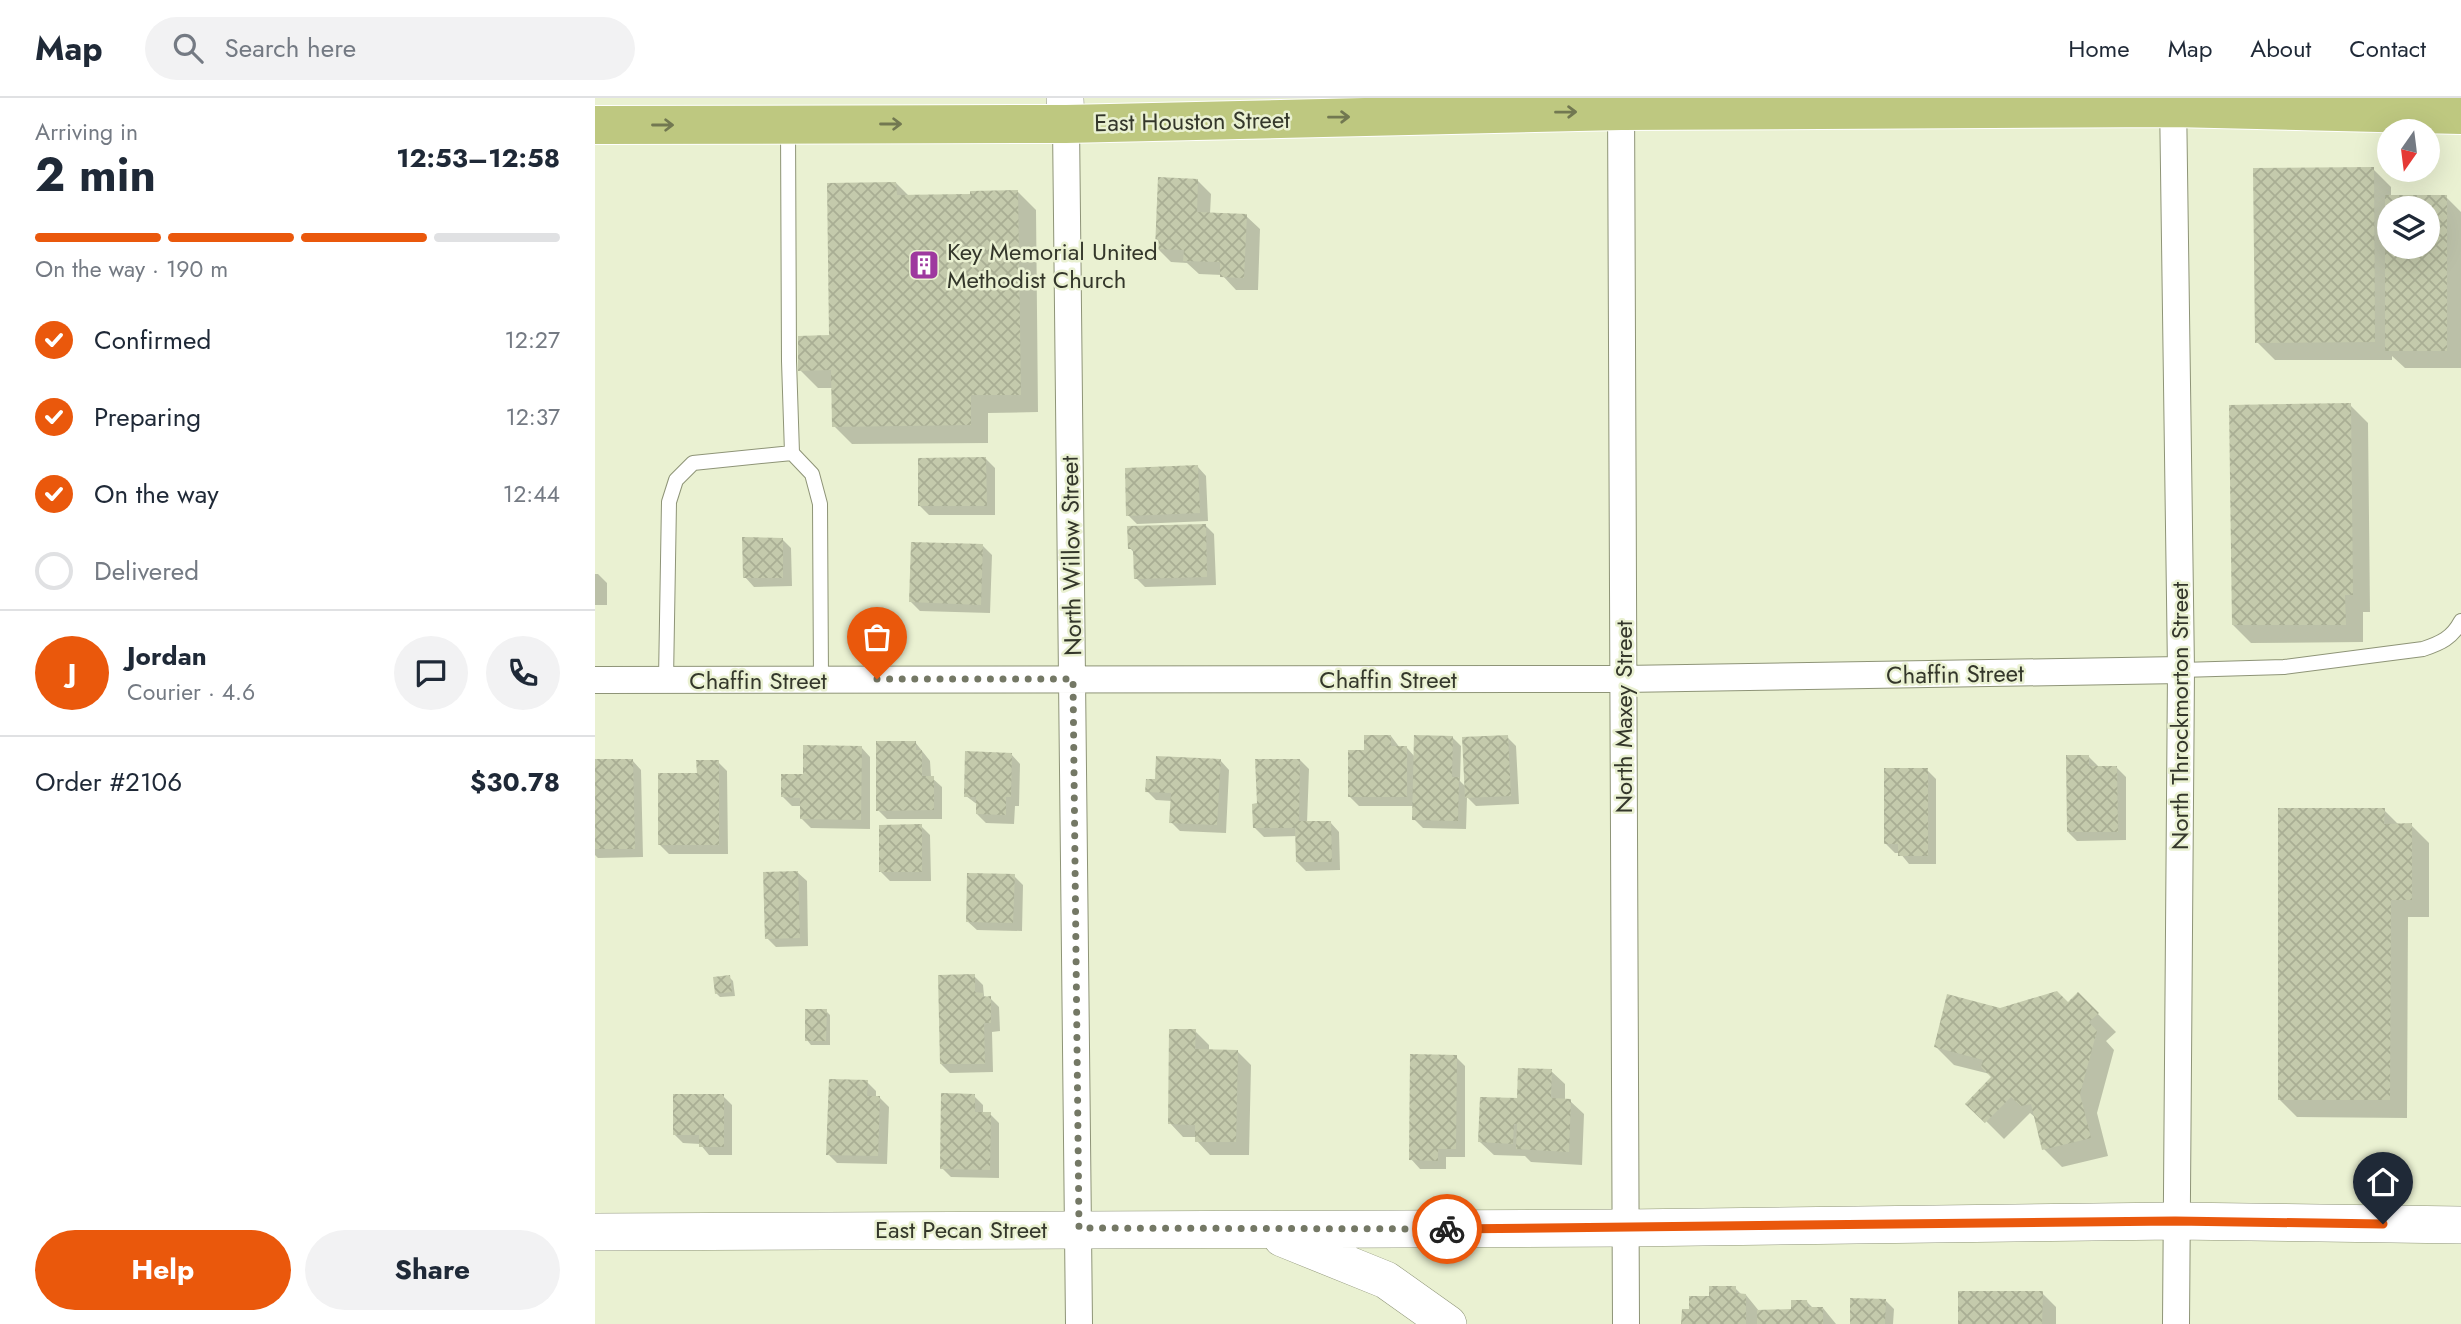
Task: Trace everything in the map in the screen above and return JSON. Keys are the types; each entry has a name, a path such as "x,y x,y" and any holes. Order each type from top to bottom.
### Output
{"main road":[{"name":"East Houston Street","path":"595,125 788,125 1065,111 1621,104 2173,103 2461,115"}],"street":[{"name":"North Throckmorton Street","path":"2173,103 2181,670 2176,1324"},
{"name":"North Maxey Street","path":"1621,104 1626,1324"},
{"name":"North Willow Street","path":"1065,111 1079,1324"},
{"name":"Chaffin Street","path":"595,680 1623,679 2181,670"},
{"name":"East Pecan Street","path":"595,1232 1079,1228 1626,1228 2175,1221 2461,1225"},
{"path":"1264,1230 1386,1280 1448,1324"}],"lane":[{"path":"788,125 792,453 812,474 820,504 821,679"},
{"path":"666,680 669,502 676,480 693,464 792,453"},
{"path":"2181,670 2284,667 2423,649 2444,642 2455,632 2461,621"}],"building":[{"path":"2374,167 2375,342 2255,343 2253,168"},
{"path":"1158,177 1198,179 1197,212 1247,214 1244,278 1220,277 1220,262 1183,261 1184,250 1155,249"},
{"name":"Key Memorial United Methodist Church","path":"896,182 897,195 1018,190 1021,395 971,395 971,425 832,427 831,370 798,371 798,336 829,335 827,183"},
{"path":"2385,195 2447,195 2447,351 2385,351 2385,259 2440,259 2440,196"},
{"path":"2351,403 2353,595 2345,595 2346,625 2232,625 2229,405"},
{"path":"986,457 987,506 918,506 918,458"},
{"path":"1198,465 1200,513 1126,516 1125,468"},
{"path":"1206,524 1207,577 1134,579 1133,549 1128,549 1127,526"},
{"path":"742,537 783,538 783,578 743,578"},
{"path":"911,542 983,544 981,605 909,602"},
{"path":"1364,735 1391,735 1391,746 1407,746 1407,797 1348,797 1348,750 1364,750"},
{"path":"1414,735 1453,736 1452,777 1459,777 1458,821 1412,820"},
{"path":"1508,735 1511,796 1465,798 1462,737"},
{"path":"876,741 916,741 916,750 922,750 922,776 934,776 934,810 876,811"},
{"path":"803,745 862,746 861,820 800,819 800,798 781,797 781,774 803,774"},
{"path":"965,751 1012,753 1011,797 1006,797 1006,815 976,814 976,797 964,797"},
{"path":"2066,755 2089,755 2089,766 2117,766 2118,832 2067,832"},
{"path":"1156,756 1221,759 1217,825 1169,823 1171,793 1145,792 1146,779 1155,779"},
{"path":"595,759 633,759 635,849 595,849"},
{"path":"1255,759 1300,759 1299,821 1331,821 1332,862 1296,862 1295,828 1253,828 1252,804 1257,803"},
{"path":"696,760 719,760 719,845 658,845 658,773 697,773"},
{"path":"1884,768 1928,768 1928,856 1898,856 1898,844 1884,844"},
{"path":"2278,808 2385,808 2384,824 2412,823 2412,900 2391,900 2390,1100 2278,1100"},
{"path":"922,824 922,872 879,872 879,825"},
{"path":"798,871 800,938 765,939 763,872"},
{"path":"967,873 1015,874 1013,923 966,922"},
{"path":"975,974 975,992 983,993 983,997 991,996 991,1023 984,1023 985,1064 940,1064 938,975"},
{"path":"730,975 732,992 715,994 713,977"},
{"path":"2057,991 2068,1002 2078,992 2099,1013 2089,1022 2097,1031 2080,1094 2091,1138 2042,1150 2031,1104 2021,1106 2011,1097 1985,1123 1965,1104 1991,1077 1981,1067 1983,1060 1934,1047 1947,994 2000,1008"},
{"path":"805,1009 827,1009 826,1041 805,1041"},
{"path":"1169,1029 1196,1029 1195,1049 1238,1050 1236,1142 1195,1142 1195,1125 1168,1124"},
{"path":"1410,1054 1457,1055 1456,1149 1438,1149 1438,1161 1409,1160"},
{"path":"1518,1068 1552,1069 1551,1098 1571,1099 1569,1152 1516,1149 1517,1124 1514,1124 1513,1144 1478,1142 1480,1097 1517,1098"},
{"path":"829,1079 868,1080 867,1096 880,1096 878,1156 826,1155"},
{"path":"941,1093 975,1094 975,1112 991,1112 990,1170 940,1169"},
{"path":"673,1094 724,1094 724,1147 699,1147 699,1135 673,1135"},
{"path":"1709,1286 1736,1286 1736,1293 1746,1294 1746,1324 1681,1324 1682,1309 1689,1309 1689,1296 1709,1296"},
{"path":"1958,1291 2043,1291 2042,1324 1958,1324"},
{"path":"1850,1298 1886,1299 1885,1324 1850,1324"},
{"path":"1791,1300 1807,1300 1808,1307 1823,1307 1823,1324 1757,1324 1757,1310 1791,1309"}],"way so far":[{"path":"877,679 1073,679 1079,1228 1447,1229"}],"place":[{"name":"Key Memorial United Methodist Church","path":"924,265"}],"route":[{"path":"1447,1229 2175,1221 2383,1224"}]}
